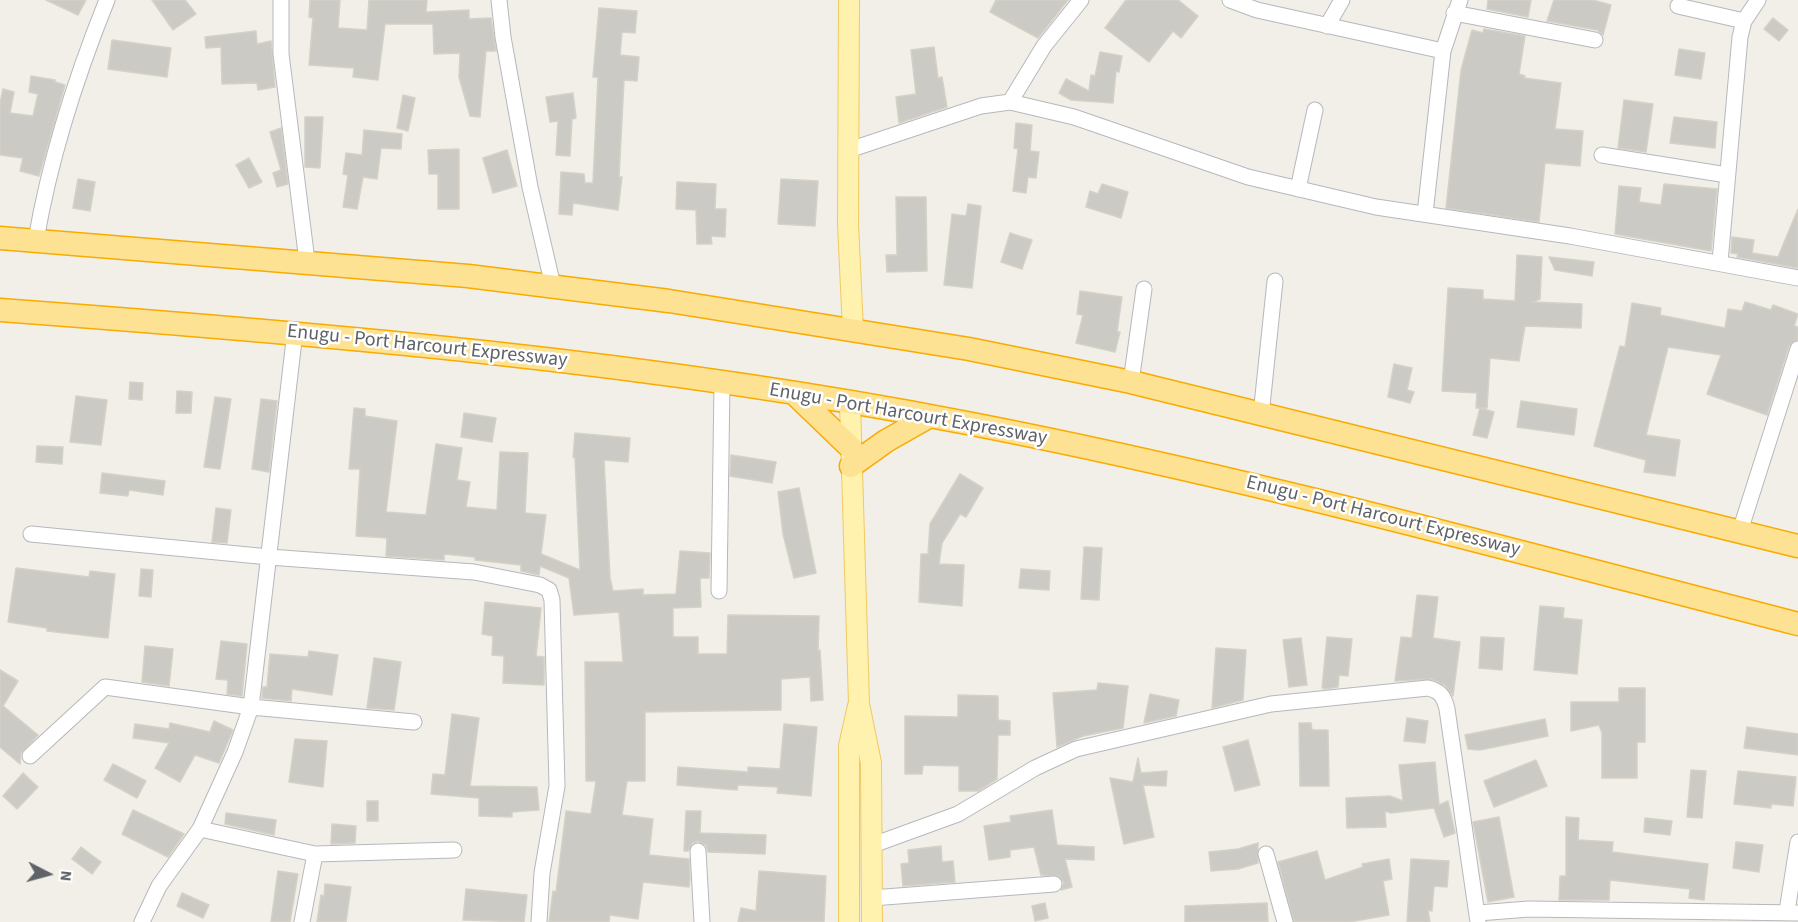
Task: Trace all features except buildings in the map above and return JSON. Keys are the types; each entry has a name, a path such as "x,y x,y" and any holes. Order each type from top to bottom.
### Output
{"highway":[{"path":"0,238 307,261 553,286 669,301 969,349 1131,382 1798,546"},
{"name":"Enugu - Port Harcourt Expressway","path":"0,310 295,332 514,354 795,393 930,416 1252,483 1798,624"},
{"path":"795,393 851,457 886,441 930,416"}],"main road":[{"path":"849,0 849,150 853,330"},
{"path":"850,403 859,704 871,763 872,922"},
{"path":"849,922 849,746 859,704"}],"street":[{"path":"36,240 50,173 88,49 107,0"},
{"path":"281,0 281,54 307,261"},
{"path":"499,0 503,38 530,187 553,286"},
{"path":"1010,102 1044,46 1081,0"},
{"path":"1230,0 1257,10 1443,51"},
{"path":"1327,26 1341,0"},
{"path":"1720,262 1736,62 1744,21 1757,0"},
{"path":"1678,6 1744,21"},
{"path":"1425,214 1443,51 1457,7 1595,40"},
{"path":"849,150 981,106 1010,102 1074,117 1248,177 1376,207 1720,262 1798,278"},
{"path":"1298,189 1315,110"},
{"path":"1602,154 1727,175"},
{"path":"1261,415 1275,281"},
{"path":"1131,382 1144,289"},
{"path":"142,922 159,886 200,829 235,752 251,707 295,332"},
{"path":"1740,531 1798,349"},
{"path":"719,591 722,383"},
{"path":"31,534 269,557 474,572 540,585 549,590 552,600 557,786 542,873 538,922"},
{"path":"30,756 105,687 251,707 414,722"},
{"path":"870,846 958,814 1035,768 1076,749 1271,704 1428,688 1436,690 1444,697 1447,709 1478,918 1529,909 1628,916 1709,917 1792,912 1798,842"},
{"path":"200,829 315,854 454,850"},
{"path":"698,851 702,922"},
{"path":"302,922 315,854"},
{"path":"1266,854 1285,922"},
{"path":"872,898 1054,884"}]}
